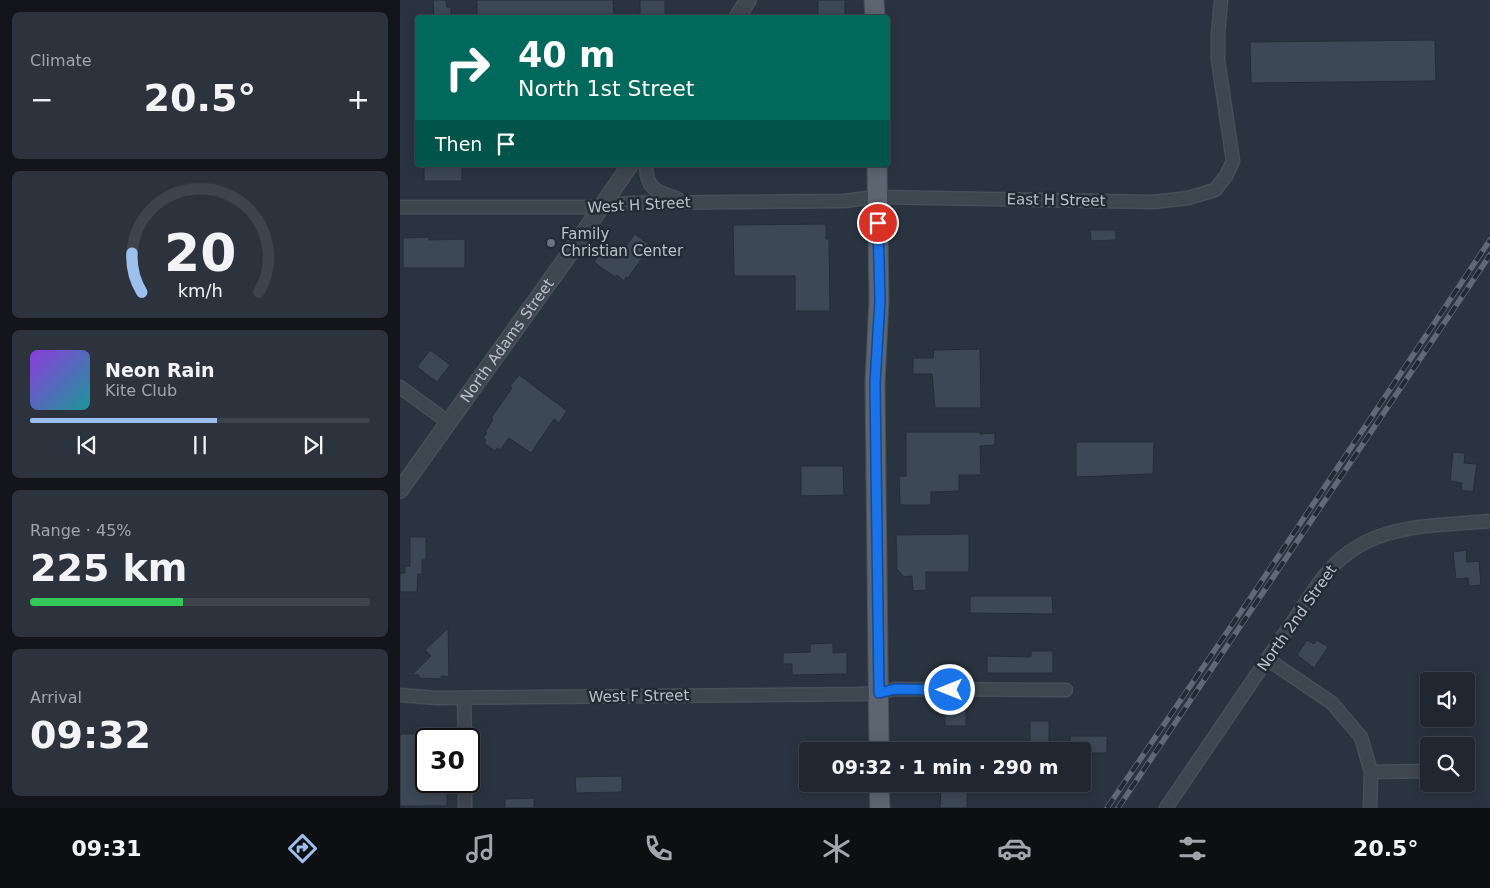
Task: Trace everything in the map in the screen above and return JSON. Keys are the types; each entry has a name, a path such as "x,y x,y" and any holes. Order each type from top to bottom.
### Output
{"main road":[{"path":"874,0 874,15"},
{"path":"877,167 880,300 875,383 879,742"},
{"path":"879,792 880,808"}],"street":[{"path":"739,15 748,0"},
{"name":"East H Street","path":"878,197 1153,202 1188,198 1215,190 1226,176 1233,160 1218,60 1221,0"},
{"name":"North Adams Street","path":"400,490 565,260 629,167"},
{"path":"646,167 648,181 655,191 685,202"},
{"name":"West H Street","path":"400,207 600,207 630,203 843,201 878,197"},
{"path":"400,387 448,422"},
{"name":"North 2nd Street","path":"1166,808 1326,572 1342,556 1374,537 1398,531 1490,521"},
{"path":"1266,659 1332,703 1361,737 1371,772 1370,808"},
{"name":"West F Street","path":"400,695 464,698 879,693 895,689 1066,690"},
{"path":"464,698 464,728"},
{"path":"1371,772 1420,771"},
{"path":"465,793 465,808"}],"building":[{"path":"433,0 446,0 447,7 451,7 451,15 434,15"},
{"path":"477,0 613,0 614,15 477,15"},
{"path":"640,0 665,0 665,15 640,15"},
{"path":"818,0 845,0 845,15 818,15"},
{"path":"1435,40 1436,81 1251,83 1250,42"},
{"path":"424,167 462,167 462,181 424,181"},
{"path":"826,224 826,239 829,239 830,311 795,311 795,276 734,276 733,225"},
{"path":"1090,230 1116,230 1116,240 1091,241"},
{"path":"635,234 651,246 624,281 594,262 607,243 621,252"},
{"path":"429,237 429,240 465,239 465,268 403,268 403,238"},
{"path":"980,349 981,408 935,408 932,374 913,374 913,358 933,358 934,350"},
{"path":"430,350 450,365 437,382 417,367"},
{"path":"519,375 567,411 559,423 554,419 531,453 509,438 500,450 497,448 495,451 484,443 486,440 483,438 493,420 491,418 512,388 510,386"},
{"path":"906,432 995,433 995,445 980,446 981,475 959,475 959,491 931,492 931,505 900,505 899,476 906,476"},
{"path":"1076,442 1154,442 1153,474 1076,477"},
{"path":"1453,452 1465,453 1464,463 1477,464 1473,492 1461,490 1462,483 1450,481"},
{"path":"801,466 843,466 844,495 801,496"},
{"path":"969,534 969,572 926,572 926,590 913,591 912,576 904,577 897,569 896,535"},
{"path":"410,537 426,537 426,560 422,560 422,574 418,574 417,592 400,592 400,573 405,573 405,566 410,566"},
{"path":"1466,550 1467,562 1479,561 1481,585 1469,586 1468,578 1456,579 1453,552"},
{"path":"970,596 1052,596 1053,614 970,613"},
{"path":"448,628 449,677 441,676 441,679 419,678 419,675 412,675 431,656 425,650"},
{"path":"1307,640 1314,644 1317,640 1328,647 1314,668 1297,655"},
{"path":"833,643 833,653 847,652 847,674 792,675 792,664 783,664 783,653 810,652 810,644"},
{"path":"1031,651 1053,651 1053,673 987,673 987,656 1031,657"},
{"path":"945,709 966,709 966,726 945,726"},
{"path":"1030,721 1049,721 1049,742 1030,742"},
{"path":"400,734 415,734 415,793 447,793 447,806 400,806"},
{"path":"1070,736 1107,736 1107,753 1091,753 1091,742 1070,742"},
{"path":"622,776 622,792 576,793 575,777"},
{"path":"941,792 967,792 967,808 940,808"},
{"path":"534,798 534,808 505,808 505,799"}],"railway":[{"path":"1107,808 1490,240"},
{"path":"1118,808 1490,255"}],"place":[{"name":"Family Christian Center","path":"551,243"}],"route":[{"path":"878,223 880,300 875,383 879,693 895,689 950,690"}]}
